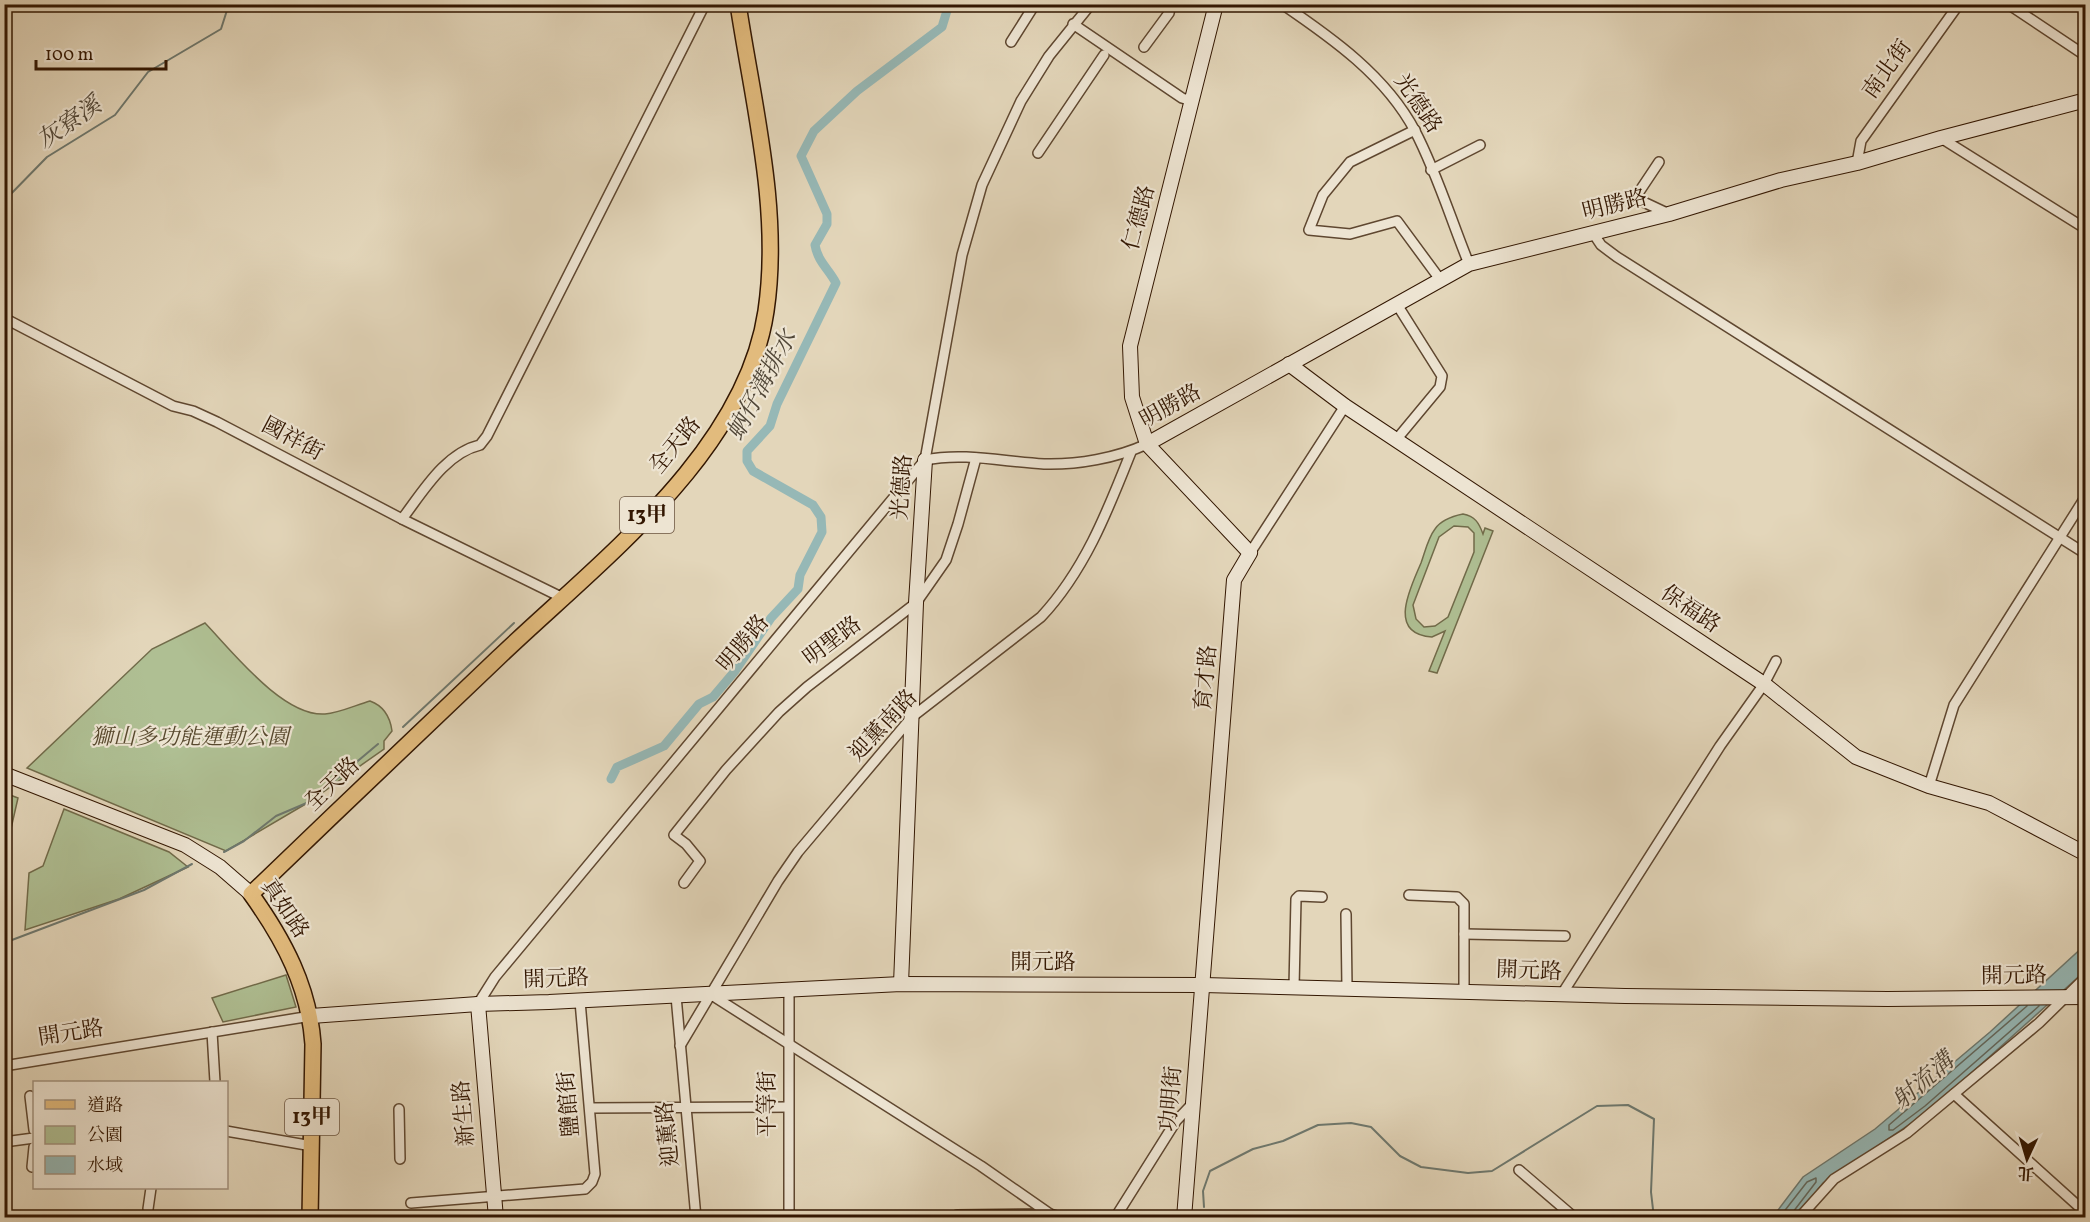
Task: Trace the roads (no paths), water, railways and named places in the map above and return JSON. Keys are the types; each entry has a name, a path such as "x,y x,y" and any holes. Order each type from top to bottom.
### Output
{"main road":[{"name":"全天路","path":"251,894 561,597 618,546 702,455 741,392 757,351 766,311 770,252 768,205 738,4"},
{"name":"真如路","path":"251,894 287,949 311,1016 310,1218"}],"street":[{"path":"402,519 441,470 470,447 480,445 487,436 705,4"},
{"path":"1011,42 1035,4"},
{"name":"光德路","path":"901,984 916,603 925,460 962,255 982,185 1021,101 1049,56 1091,4"},
{"path":"1144,47 1169,13 1171,4"},
{"name":"仁德路","path":"1147,444 1132,397 1130,346 1216,4"},
{"name":"光德路","path":"1282,4 1338,42 1395,102 1414,130 1468,264"},
{"name":"南北街","path":"1857,163 1861,141 1959,4"},
{"path":"2008,4 2085,56"},
{"path":"1073,24 1182,98 1192,101"},
{"path":"1038,153 1104,55"},
{"name":"明勝路","path":"478,1004 495,977 925,460 976,458 1046,464 1131,452 1439,278 1468,264 1669,214 1781,180 1857,163 2085,100"},
{"path":"1414,130 1350,162 1323,195 1309,230 1350,234 1397,221 1439,278"},
{"path":"1941,138 2085,229"},
{"path":"1431,170 1480,145"},
{"path":"1659,162 1635,198 1669,214"},
{"path":"1593,233 1601,245 1617,257 2085,554"},
{"path":"1396,303 1442,376 1440,387 1396,440"},
{"name":"國祥街","path":"4,318 173,406 193,411 217,422 402,519 561,597"},
{"name":"保福路","path":"1289,364 1345,406 1764,684 1856,756 1929,786 1989,803 2085,854"},
{"name":"育才路","path":"1203,985 1234,580 1345,406"},
{"path":"1147,444 1250,553"},
{"name":"迎薰南路","path":"680,1046 777,881 798,852 912,717 1041,617 1055,602 1102,525 1131,452"},
{"name":"明聖路","path":"684,883 700,861 687,844 674,835 726,770 779,712 807,687 916,603 946,560 976,458"},
{"path":"1929,786 1954,705 2085,496"},
{"path":"1562,994 1720,746 1764,684 1776,661"},
{"name":"真如路","path":"4,774 185,845 220,867 251,894"},
{"path":"1409,895 1457,897 1464,904 1464,992"},
{"path":"1294,987 1296,899 1299,896 1322,897"},
{"path":"1346,914 1347,988"},
{"path":"1464,934 1565,936"},
{"path":"1799,1218 1834,1179 1907,1133 2039,1023 2085,977"},
{"name":"開元路","path":"4,1066 311,1016 478,1004 580,1001 901,984 1203,985 1888,999 2085,997"},
{"name":"功明街","path":"1184,1218 1203,985"},
{"name":"平等街","path":"789,990 787,1046 789,1218"},
{"path":"710,994 787,1046 981,1166 1050,1214 1062,1218"},
{"name":"迎薰路","path":"676,996 696,1218"},
{"name":"鹽館街","path":"494,1196 585,1189 592,1182 595,1174 580,1001"},
{"name":"新生路","path":"478,1004 495,1218"},
{"path":"212,1032 215,1081"},
{"path":"1954,1094 2085,1214"},
{"path":"30,1096 33,1122"},
{"path":"1115,1218 1176,1121 1193,1103"},
{"path":"590,1108 788,1107"},
{"path":"399,1109 400,1159"},
{"path":"228,1131 312,1146"},
{"path":"4,1142 33,1138"},
{"path":"1519,1170 1575,1218"},
{"path":"148,1209 151,1189"},
{"path":"411,1203 494,1196"},
{"path":"957,1218 957,1215 1050,1214"}],"water":[{"path":"2085,945 2085,971 1929,1111 1823,1183 1796,1217 1772,1218 1803,1177 1875,1129 1990,1032"}],"waterway":[{"name":"灰寮溪","path":"4,201 47,157 115,115 148,72 221,29 229,4"},
{"name":"蚋仔溝排水","path":"611,779 617,767 664,746 699,704 713,697 735,671 771,618 798,589 800,575 822,532 821,517 813,505 753,471 747,461 747,451 770,426 777,404 836,283 816,251 815,245 827,224 827,214 801,156 814,131 857,91 942,27 949,4"},
{"path":"403,727 514,623"},
{"path":"224,852 244,841 276,816 309,802 378,744"},
{"path":"4,943 144,890 192,864"},
{"path":"1204,1207 1203,1191 1210,1171 1253,1149 1283,1141 1318,1125 1351,1123 1371,1127 1400,1156 1421,1167 1468,1173 1492,1171 1597,1106 1628,1105 1654,1119 1651,1192 1654,1218"}],"park label":[{"name":"獅山多功能運動公園","path":"190,738"}],"water label":[{"name":"射流溝","path":"1924,1082"}]}
